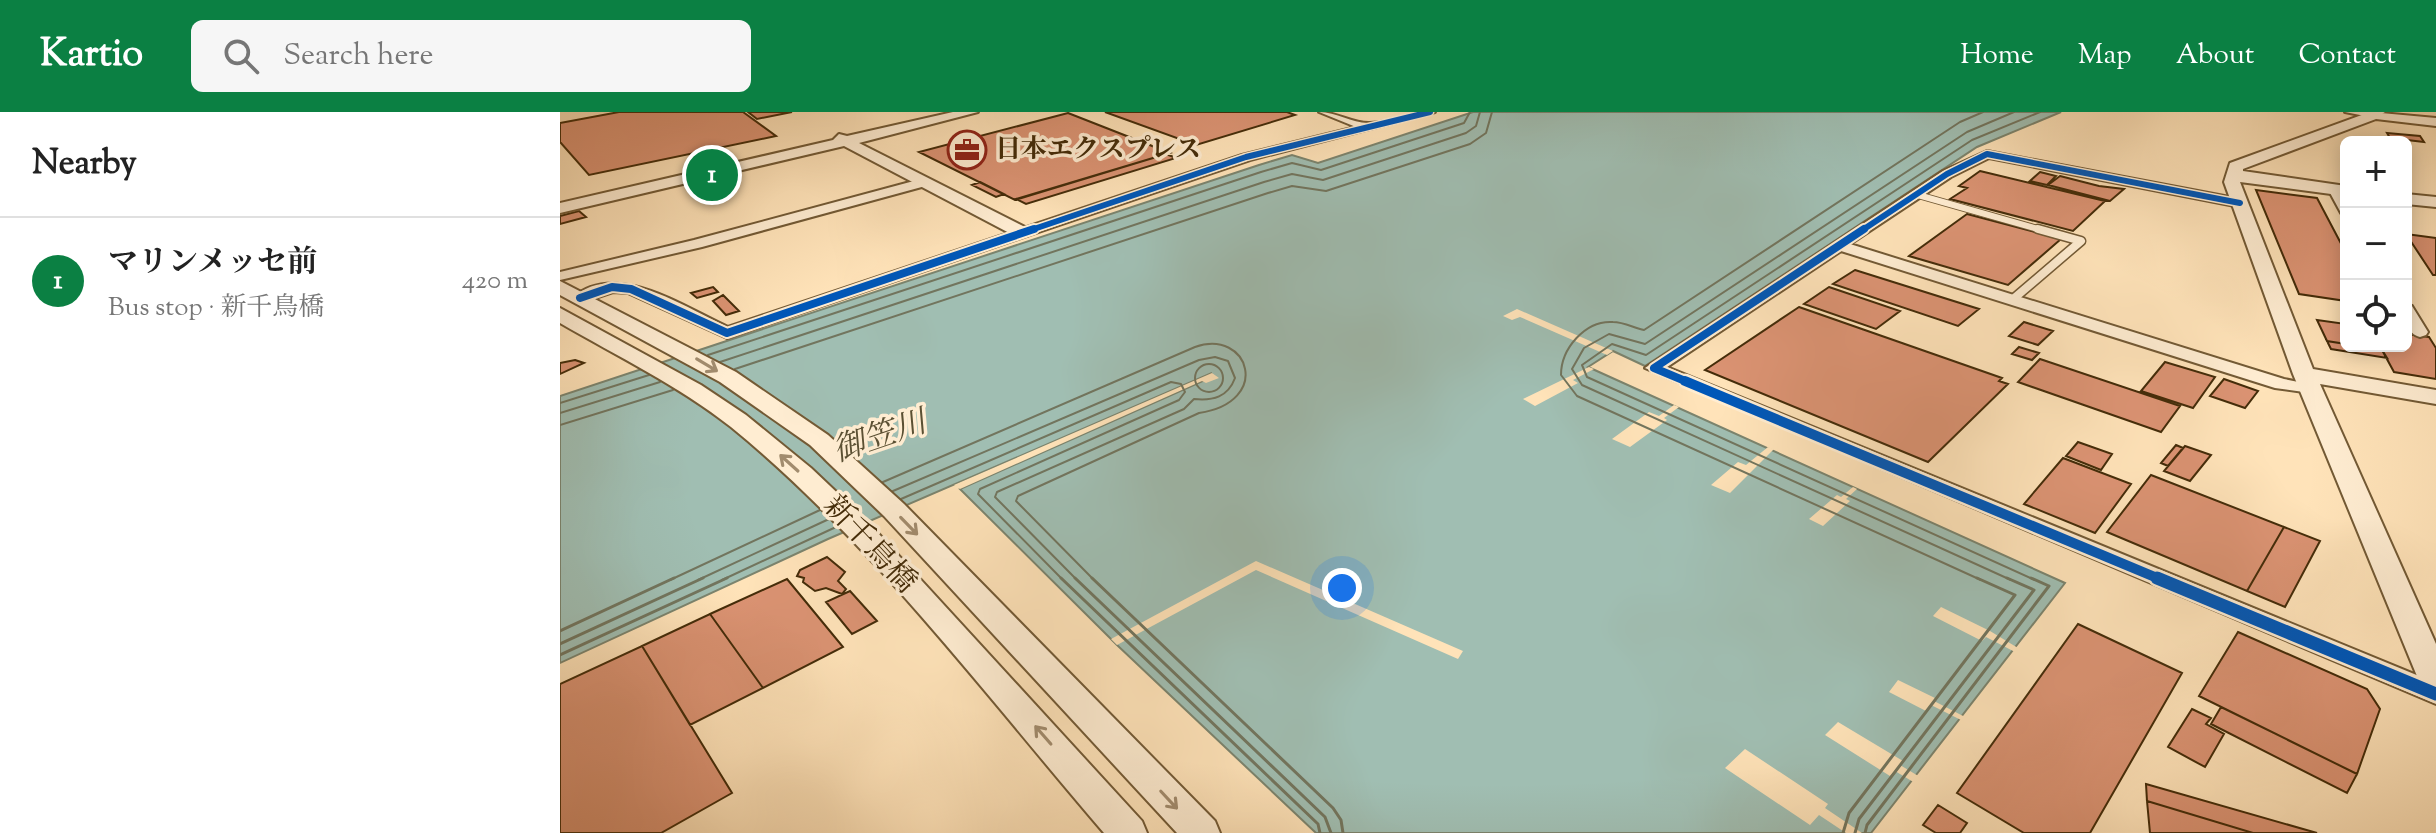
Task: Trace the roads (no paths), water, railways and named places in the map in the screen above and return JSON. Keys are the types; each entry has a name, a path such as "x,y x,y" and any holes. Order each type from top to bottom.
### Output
{"street":[{"path":"560,208 944,112"},
{"path":"560,200 971,112"},
{"path":"1324,112 1365,126"},
{"path":"580,298 612,287 631,289 727,333 1246,157 1430,112"},
{"path":"2350,112 2436,122"},
{"path":"2378,114 2236,166 2232,182 2308,382 2436,681"},
{"path":"841,139 1021,232"},
{"path":"2240,203 1987,154 1947,174 1654,368 2436,694"},
{"path":"2234,175 2340,190"},
{"path":"560,276 697,244 925,182"},
{"path":"2412,200 2436,202"},
{"path":"1841,246 2281,384 2308,382 2436,397"},
{"name":"新千鳥橋","path":"560,287 639,327 750,391 819,440 894,510 1201,833"},
{"name":"新千鳥橋","path":"560,314 607,339 737,420 831,501 945,629 991,674 1128,833"},
{"path":"2412,319 2420,332"}],"lane":[{"path":"1918,195 2081,241 2012,300"}],"water":[{"name":"御笠川","path":"1473,112 2061,112 1977,147 1645,366 1613,351 1588,367 2065,583 1871,833 1316,833 1117,645 960,489 1203,381 1212,373 828,539 560,663 560,396 1259,165 1292,155 1318,163"}],"place":[{"name":"日本エクスプレス","path":"967,150"},
{"name":"マリンメッセ前","path":"712,175"}]}
